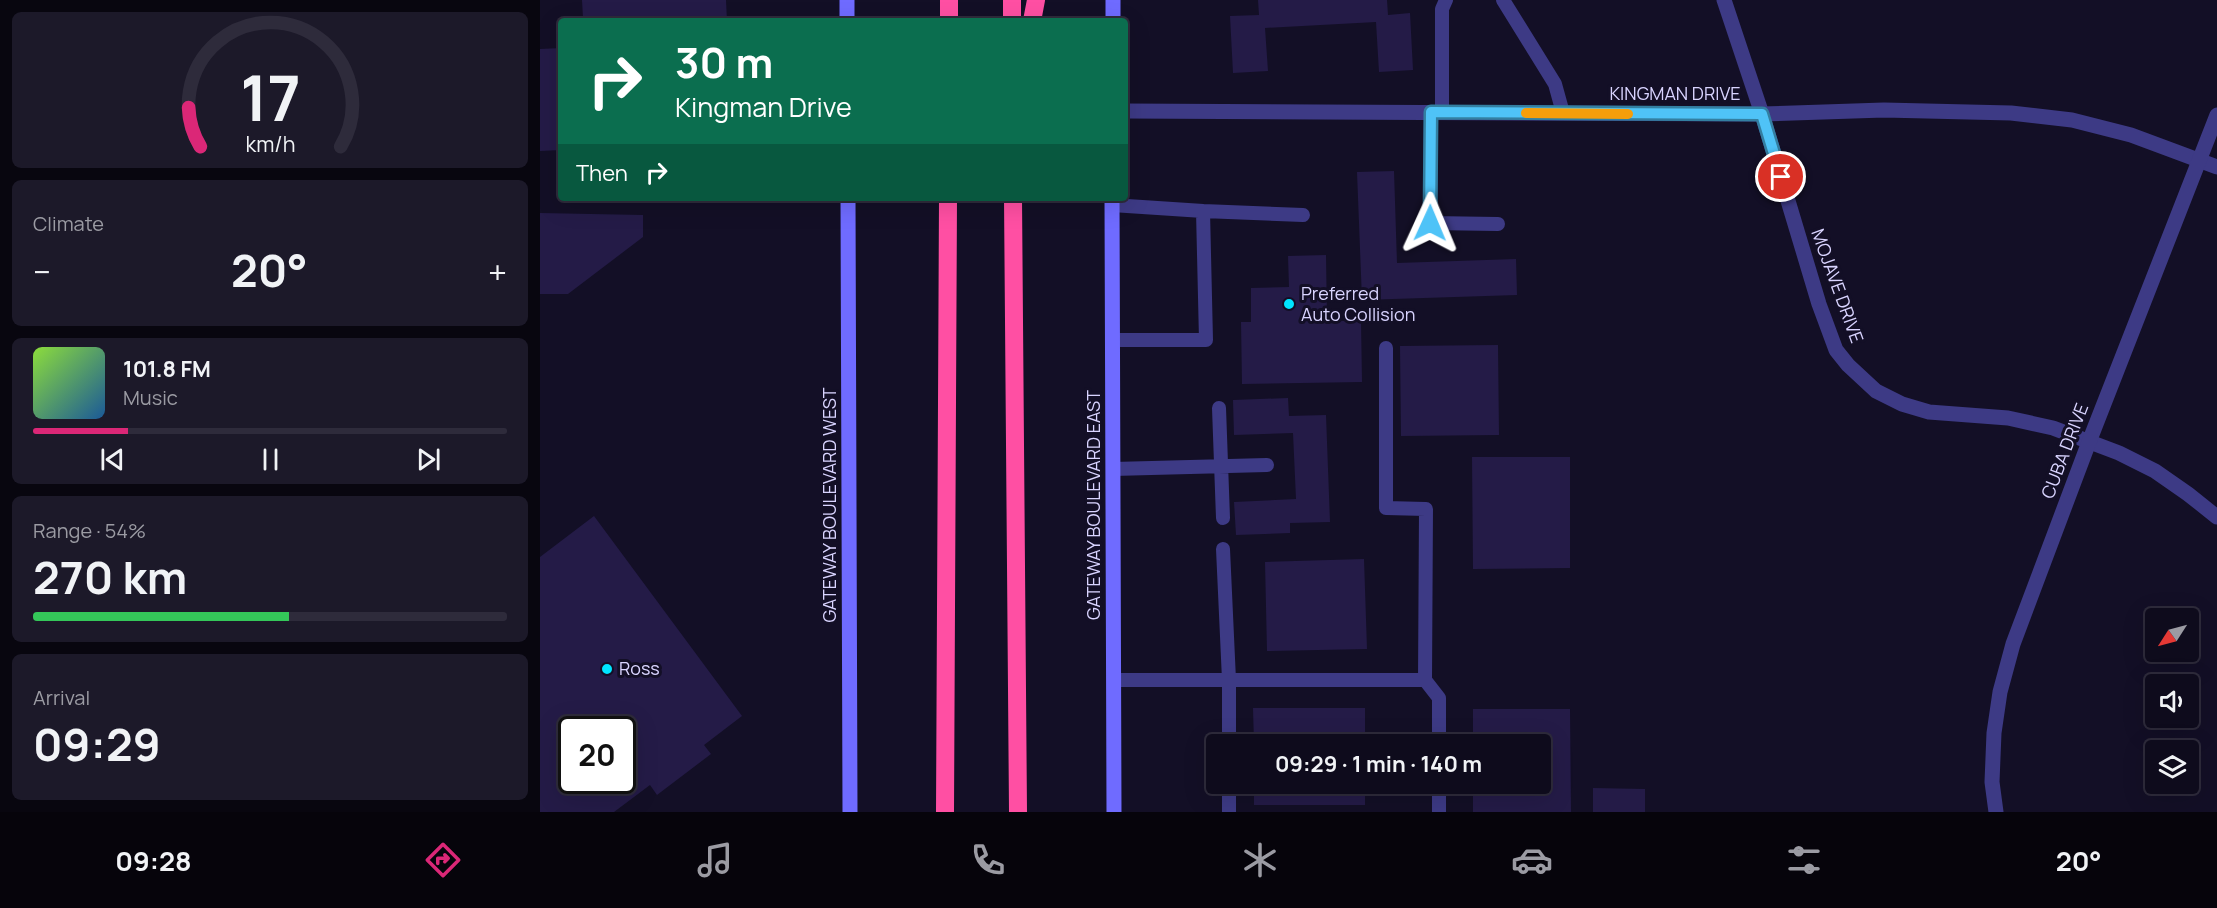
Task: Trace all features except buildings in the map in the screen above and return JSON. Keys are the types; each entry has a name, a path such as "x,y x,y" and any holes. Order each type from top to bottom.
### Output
{"highway":[{"path":"949,18 950,0"},
{"path":"1012,0 1012,18"},
{"path":"1033,18 1036,0"},
{"path":"945,812 948,201"},
{"path":"1012,201 1018,812"}],"main road":[{"path":"847,0 847,18"},
{"path":"1113,0 1113,18"},
{"name":"GATEWAY BOULEVARD WEST","path":"848,201 850,812"},
{"name":"GATEWAY BOULEVARD EAST","path":"1112,202 1114,812"}],"street":[{"name":"MOJAVE DRIVE","path":"1724,0 1762,114 1819,304 1836,350 1848,365 1876,391 1902,404 1929,412 2008,418 2053,429 2119,453 2155,471 2217,518"},
{"name":"KINGMAN DRIVE","path":"1128,111 1762,114 1884,110 2011,113 2072,120 2131,135 2217,167"},
{"name":"CUBA DRIVE","path":"1996,812 1992,782 1994,733 2000,692 2013,644 2217,115"}],"lane":[{"path":"1446,0 1442,9 1430,223 1498,224"},
{"path":"1503,0 1555,84 1563,113"},
{"path":"1112,202 1203,211 1303,215"},
{"path":"1113,340 1206,340 1203,211"},
{"path":"1386,348 1386,508 1426,509 1425,680 1439,698 1439,734"},
{"path":"1220,408 1223,518"},
{"path":"1113,469 1267,465"},
{"path":"1223,549 1229,734"},
{"path":"1114,680 1425,680"},
{"path":"1229,794 1229,812"},
{"path":"1439,794 1439,812"}],"slow traffic":[{"path":"1526,113 1628,114"}],"place":[{"name":"Preferred Auto Collision","path":"1289,304"},
{"name":"Ross","path":"607,669"}],"route":[{"path":"1430,223 1431,112 1762,114 1781,177"}]}
